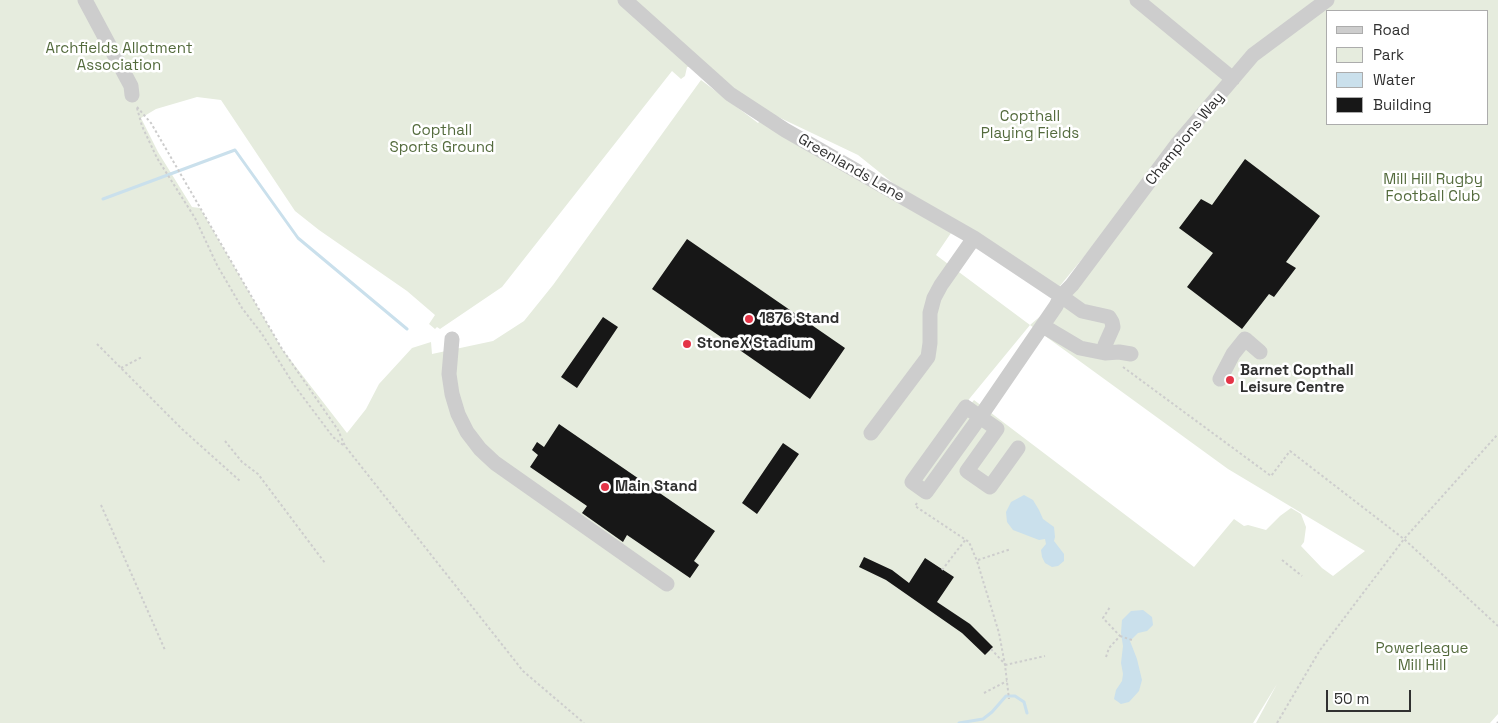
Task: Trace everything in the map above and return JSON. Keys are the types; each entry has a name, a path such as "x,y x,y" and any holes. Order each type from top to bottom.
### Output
{"street":[{"path":"85,0 131,86 134,100"},
{"name":"Greenlands Lane","path":"625,0 730,94 785,130 974,238 1082,311 1109,317 1113,327 1105,345 1110,357"},
{"path":"1137,0 1233,79"},
{"name":"Champions Way","path":"1061,296 1072,286 1178,143 1253,55 1327,0"},
{"path":"871,433 928,357 930,313 934,298 941,284 974,238"},
{"path":"967,471 997,429 980,417 966,407 912,482 926,492 980,417 1043,326 1061,296"},
{"path":"1043,326 1080,348 1110,357 1119,352 1131,354"},
{"path":"1220,379 1233,354 1245,338 1260,352"},
{"path":"452,339 449,374 452,394 458,414 467,432 480,449 494,463 667,584"},
{"path":"950,458 990,487 1018,448"}],"path":[{"path":"134,100 142,126 158,158 195,218 217,265 242,308 262,334 304,399 333,437 345,446"},
{"path":"134,100 151,123 282,348 338,430 345,446 523,671 584,723"},
{"path":"97,344 204,450 240,481"},
{"path":"121,368 142,357"},
{"path":"1110,357 1271,476 1290,451 1404,539 1498,626"},
{"path":"1277,723 1320,650 1404,539 1498,434"},
{"path":"225,441 242,462 258,474 325,563"},
{"path":"923,490 922,495 914,506 966,539 977,560 999,633 1010,699"},
{"path":"101,505 165,650"},
{"path":"942,570 966,539"},
{"path":"977,560 1012,550"},
{"path":"1282,560 1302,576"},
{"path":"1110,608 1103,618 1120,636 1132,640"},
{"path":"1106,658 1109,648 1120,636"},
{"path":"991,649 1005,665"},
{"path":"1005,665 1045,656"},
{"path":"984,693 1007,681"}],"green space":[{"path":"0,0 1498,0 1498,714 1490,723 1256,723 1277,684 1253,723 0,723","holes":["697,66 730,94 858,155 934,216 1059,287 1178,143 1057,302 1030,325 936,255 951,233 761,120 758,123 701,80 553,285 524,321 493,341 432,354 431,342 412,348 379,384 366,409 347,433 282,349 200,208 192,207 158,152 141,118 156,109 197,97 221,100 295,211 319,230 407,291 435,315 429,324 435,329 437,327 440,329 502,287 672,71 681,79 685,76 687,67","1030,325 1228,469 1365,551 1333,576 1322,568 1301,546 1304,542 1306,527 1301,514 1291,508 1266,530 1248,525 1244,526 1234,519 1194,567 974,400 917,472 970,398"]}],"water":[{"path":"1024,495 1033,500 1043,519 1054,527 1054,541 1064,554 1064,561 1058,566 1052,567 1045,563 1042,557 1041,550 1046,544 1045,539 1039,540 1013,530 1007,522 1006,512 1011,502"},
{"path":"1143,610 1152,617 1153,625 1147,631 1138,633 1130,641 1142,680 1139,691 1129,702 1121,704 1114,699 1123,674 1121,663 1123,646 1122,620 1131,611"}],"building":[{"name":"Barnet Copthall Leisure Centre","path":"1245,159 1320,216 1286,262 1296,268 1274,297 1269,294 1242,329 1187,287 1213,253 1179,228 1201,199 1212,205"},
{"name":"1876 Stand","path":"687,239 845,348 810,399 652,289"},
{"path":"603,317 618,327 577,388 561,377"},
{"name":"Main Stand","path":"559,424 715,531 694,561 699,565 690,578 627,535 623,542 582,513 587,506 530,467 538,455 532,450 537,442 544,447"},
{"path":"783,443 799,454 757,514 742,503"},
{"path":"864,557 892,570 909,583 925,558 954,577 937,602 970,624 993,647 985,655 962,633 886,580 859,567"}],"waterway":[{"path":"103,199 235,150 298,238 407,329"},
{"path":"959,723 983,719 1006,696 1015,696 1024,702 1027,713"}],"place":[{"name":"1876 Stand","path":"749,319"},
{"name":"StoneX Stadium","path":"687,344"},
{"name":"Barnet Copthall Leisure Centre","path":"1230,380"},
{"name":"Main Stand","path":"605,487"}],"park label":[{"name":"Archfields Allotment Association","path":"119,58"},
{"name":"Copthall Playing Fields","path":"1030,126"},
{"name":"Copthall Sports Ground","path":"442,140"},
{"name":"Mill Hill Rugby Football Club","path":"1433,188"},
{"name":"Powerleague Mill Hill","path":"1422,658"}]}
